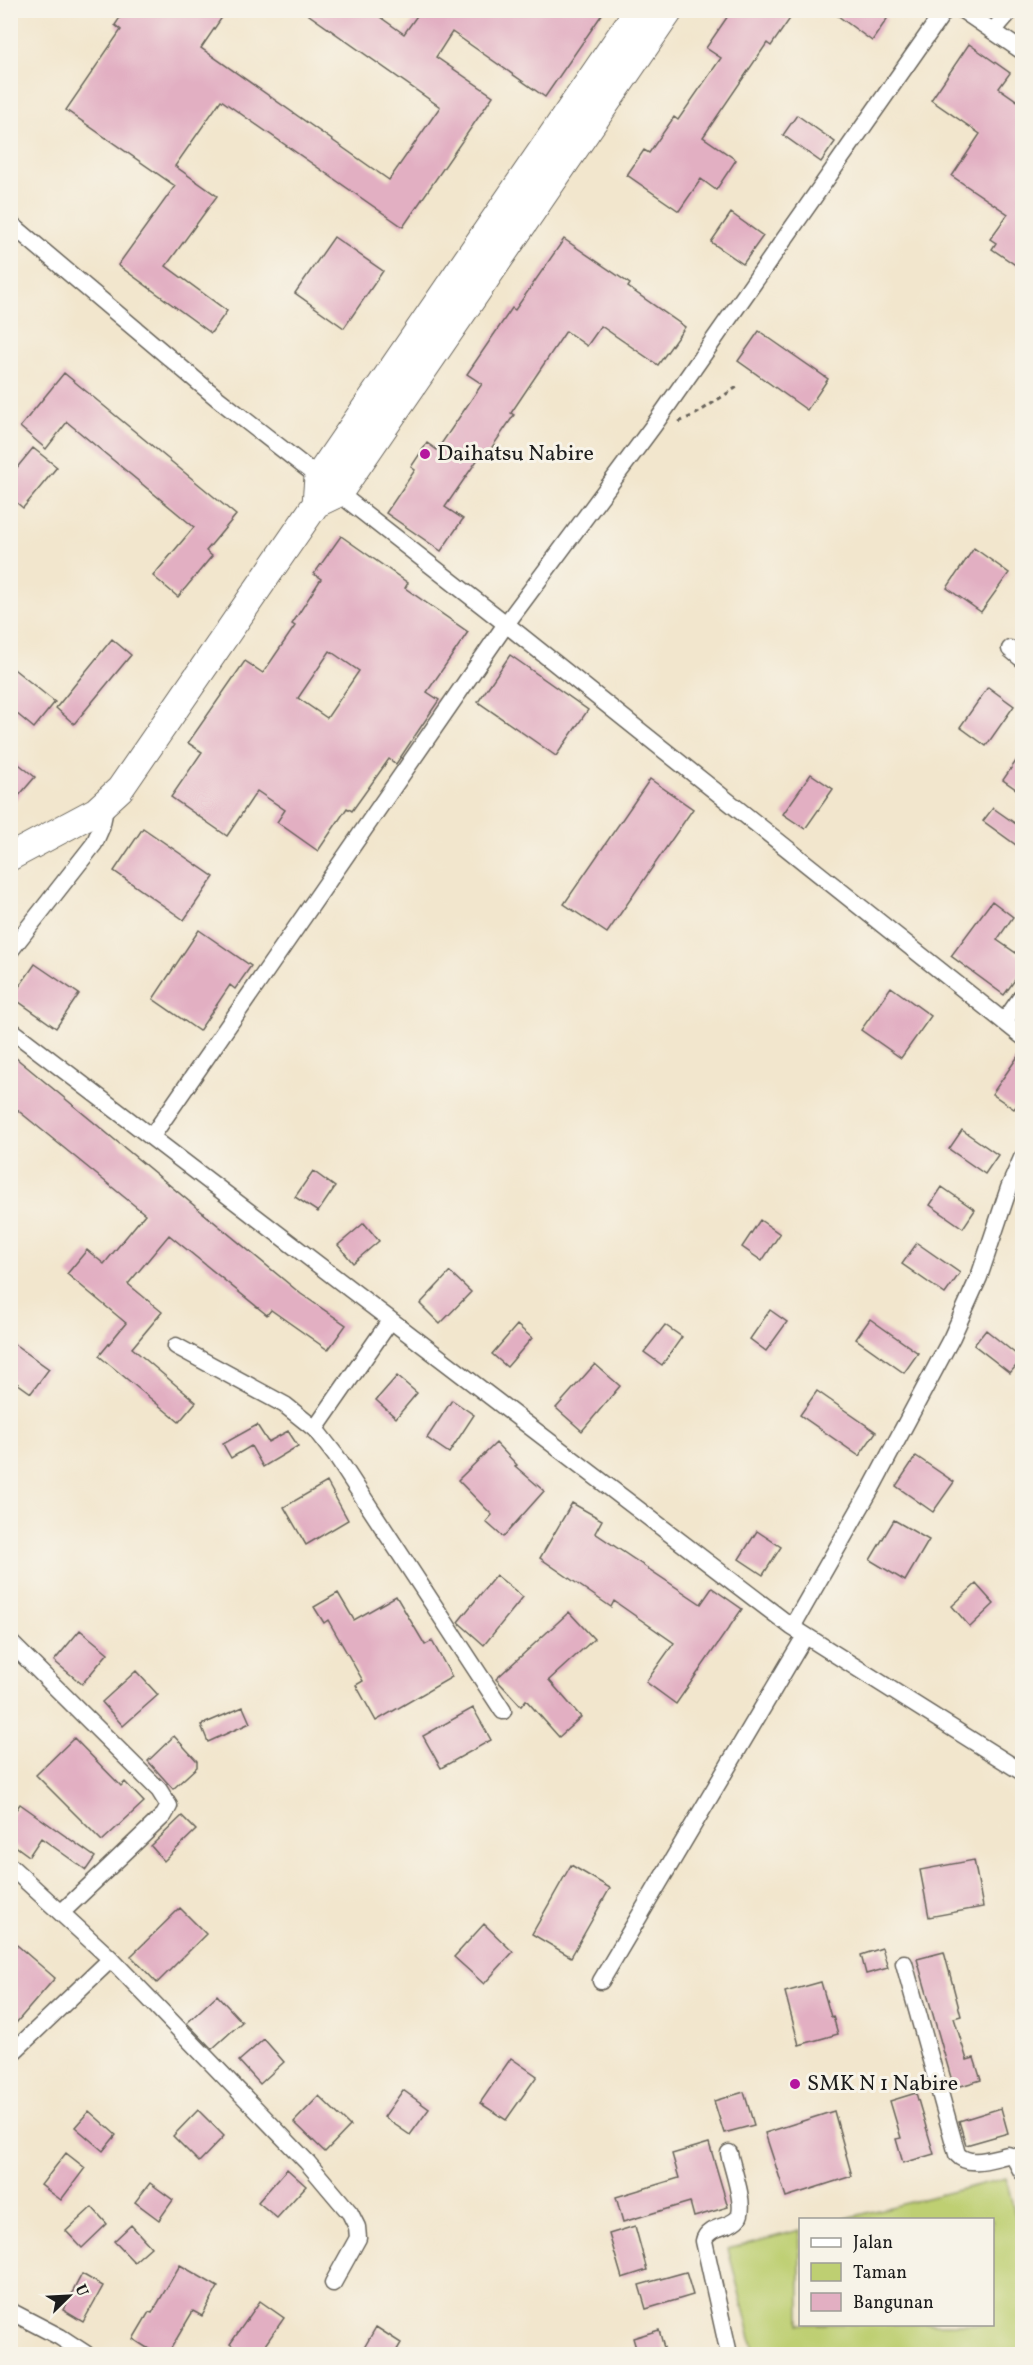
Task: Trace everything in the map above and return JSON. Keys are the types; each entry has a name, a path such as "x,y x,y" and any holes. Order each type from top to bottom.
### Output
{"main road":[{"path":"10,857 106,804 120,789 324,491 638,10"},
{"path":"324,491 670,10"}],"street":[{"path":"152,1136 506,624 654,425 945,10"},
{"path":"962,10 1023,51"},
{"path":"993,31 1011,10"},
{"path":"10,223 324,491 506,624 1023,1036"},
{"path":"10,951 94,844 101,828 106,804"},
{"path":"1004,1022 1023,996"},
{"path":"10,1029 798,1631 1023,1772"},
{"path":"601,1981 798,1631 952,1337 979,1277 1009,1188 1023,1158"},
{"path":"315,1429 390,1321"},
{"path":"176,1346 285,1405 315,1429 336,1456 503,1710"},
{"path":"10,1642 159,1790 169,1806 164,1815 62,1912"},
{"path":"10,1866 111,1959 307,2162 350,2213 357,2227 358,2238 333,2283"},
{"path":"10,2055 111,1959"},
{"path":"904,1963 957,2154 965,2160 974,2162 1008,2155 1014,2157 1023,2172"},
{"path":"729,2153 740,2214 735,2221 710,2232 705,2236 704,2241 729,2355"},
{"path":"10,2311 60,2337 86,2355"}],"path":[{"path":"654,425 674,424 696,414 740,386"}],"green space":[{"path":"1006,2178 1022,2243 1022,2354 755,2354 728,2249 799,2230 799,2326 994,2326 994,2218 847,2218"}],"building":[{"path":"125,10 227,10 201,48 389,180 440,107 302,10 370,10 404,34 421,10 605,10 545,97 452,32 436,57 493,96 403,227 221,100 175,166 217,196 166,266 227,311 211,333 118,265 175,186 66,110 121,30 115,25"},
{"path":"732,10 796,10 771,46 767,43 703,137 736,160 716,190 701,179 679,211 627,175 644,150 649,153 674,117 678,120 721,58 706,48"},
{"path":"830,10 875,10 887,19 872,41"},
{"path":"969,44 1010,73 999,88 1023,105 1023,270 992,249 996,243 990,239 1008,214 952,176 980,134 931,100"},
{"path":"797,115 835,142 821,162 783,135"},
{"path":"731,213 763,236 743,264 711,242"},
{"path":"334,237 383,271 344,328 295,293"},
{"path":"564,239 630,284 628,287 685,327 658,365 601,326 587,346 566,331 511,413 514,415 484,459 480,456 445,507 463,519 441,551 386,513 415,470 411,467 427,443 437,450 482,384 467,374 512,308 515,310"},
{"path":"759,331 828,379 807,410 738,361"},
{"path":"64,373 236,515 206,551 212,556 178,597 153,576 194,527 67,422 46,449 20,427"},
{"path":"33,448 57,467 23,508 10,497 10,476"},
{"path":"341,536 408,583 405,588 468,632 427,692 439,700 396,764 389,759 352,811 347,808 318,851 277,822 285,810 257,791 227,836 171,797 202,752 188,743 245,661 263,673 295,626 292,624 321,579 314,574","holes":["330,651 359,671 327,718 298,698"]},
{"path":"974,548 1009,573 981,612 947,588"},
{"path":"112,639 131,655 74,724 56,708"},
{"path":"510,655 588,710 556,756 478,702"},
{"path":"10,666 55,702 34,728 10,708"},
{"path":"988,687 1014,706 986,746 960,727"},
{"path":"1023,751 1023,794 1003,780"},
{"path":"10,757 35,777 10,806"},
{"path":"811,774 833,789 805,829 783,814"},
{"path":"650,779 693,809 607,933 564,904"},
{"path":"993,808 1023,829 1023,850 983,821"},
{"path":"143,828 214,877 184,920 114,871"},
{"path":"992,901 1013,917 997,940 1023,958 1023,969 1004,995 951,956"},
{"path":"199,930 251,966 235,989 230,985 199,1031 153,999"},
{"path":"35,964 79,994 56,1028 12,997"},
{"path":"891,987 931,1016 901,1058 861,1030"},
{"path":"1023,1049 1023,1097 1014,1109 992,1094"},
{"path":"10,1053 301,1294 346,1325 328,1350 271,1310 267,1315 169,1235 128,1284 162,1312 132,1348 196,1402 179,1422 99,1356 126,1323 67,1274 87,1250 104,1264 145,1214 10,1104"},
{"path":"962,1130 998,1155 985,1174 949,1149"},
{"path":"313,1171 335,1187 318,1212 295,1197"},
{"path":"942,1187 975,1210 963,1228 930,1205"},
{"path":"760,1220 780,1234 762,1261 742,1247"},
{"path":"364,1223 379,1241 353,1263 338,1245"},
{"path":"917,1243 960,1273 945,1294 902,1264"},
{"path":"450,1272 471,1292 440,1324 420,1304"},
{"path":"770,1310 787,1322 766,1351 750,1339"},
{"path":"870,1319 918,1353 904,1373 856,1339"},
{"path":"517,1325 532,1338 507,1367 492,1354"},
{"path":"665,1325 682,1337 662,1365 644,1352"},
{"path":"986,1330 1022,1359 1010,1373 974,1345"},
{"path":"10,1341 49,1369 31,1393 10,1378"},
{"path":"595,1364 620,1386 582,1431 556,1408"},
{"path":"397,1376 417,1393 396,1418 376,1400"},
{"path":"817,1391 876,1432 859,1456 800,1415"},
{"path":"452,1400 474,1415 449,1453 427,1438"},
{"path":"257,1425 268,1442 288,1431 298,1446 263,1467 251,1446 231,1458 223,1444"},
{"path":"496,1443 517,1465 515,1466 544,1491 503,1537 486,1522 492,1515 458,1480"},
{"path":"916,1456 954,1482 933,1512 896,1486"},
{"path":"327,1482 348,1520 306,1545 284,1507"},
{"path":"572,1503 602,1520 595,1533 701,1604 712,1588 742,1609 676,1704 646,1682 674,1643 614,1601 611,1607 540,1558"},
{"path":"894,1520 929,1540 905,1581 870,1560"},
{"path":"757,1531 781,1547 763,1575 739,1559"},
{"path":"496,1575 523,1597 484,1645 458,1622"},
{"path":"976,1584 994,1604 970,1627 952,1606"},
{"path":"338,1593 354,1620 396,1596 425,1645 432,1641 452,1677 376,1721 356,1685 363,1681 328,1620 324,1623 314,1607"},
{"path":"569,1612 594,1639 549,1680 581,1717 559,1737 526,1700 521,1706 496,1679"},
{"path":"80,1630 108,1653 82,1684 54,1661"},
{"path":"136,1671 158,1695 123,1726 102,1702"},
{"path":"243,1707 250,1723 208,1742 201,1725"},
{"path":"473,1708 491,1740 441,1768 423,1736"},
{"path":"174,1736 197,1761 197,1767 173,1789 148,1761"},
{"path":"74,1738 121,1786 125,1782 144,1802 102,1841 36,1775"},
{"path":"20,1804 95,1857 86,1870 41,1838 29,1856 10,1842 10,1818"},
{"path":"182,1816 196,1830 164,1861 151,1846"},
{"path":"974,1860 983,1907 929,1917 920,1870"},
{"path":"571,1865 610,1888 571,1957 532,1934"},
{"path":"180,1908 206,1934 157,1983 131,1956"},
{"path":"484,1924 513,1952 484,1984 454,1957"},
{"path":"10,1939 55,1978 10,2030"},
{"path":"882,1948 888,1968 866,1974 861,1955"},
{"path":"944,1952 961,2016 954,2018 967,2060 974,2058 981,2080 954,2088 917,1959"},
{"path":"821,1982 838,2034 799,2045 785,1992"},
{"path":"217,1995 242,2022 212,2049 187,2023"},
{"path":"264,2039 284,2062 260,2084 239,2061"},
{"path":"511,2058 537,2076 506,2120 480,2103"},
{"path":"403,2090 429,2109 410,2135 384,2117"},
{"path":"744,2092 754,2125 724,2133 714,2101"},
{"path":"916,2093 934,2154 903,2163 896,2139 901,2138 890,2101"},
{"path":"319,2096 350,2126 325,2152 294,2122"},
{"path":"1001,2108 1008,2133 966,2145 959,2121"},
{"path":"198,2110 224,2136 199,2162 173,2136"},
{"path":"89,2111 116,2135 103,2151 75,2127"},
{"path":"834,2111 852,2176 786,2197 765,2133"},
{"path":"709,2143 728,2207 694,2217 690,2202 623,2222 616,2197 679,2178 672,2154"},
{"path":"66,2153 85,2168 61,2200 41,2185"},
{"path":"287,2169 306,2186 277,2218 258,2202"},
{"path":"150,2183 173,2200 159,2220 135,2202"},
{"path":"92,2207 107,2224 82,2248 66,2231"},
{"path":"131,2225 151,2247 134,2262 114,2241"},
{"path":"635,2226 647,2270 622,2278 609,2234"},
{"path":"180,2265 218,2287 202,2316 193,2311 167,2355 158,2355 133,2339 149,2312 152,2313"},
{"path":"686,2272 693,2295 646,2309 639,2285"},
{"path":"82,2274 103,2286 83,2322 63,2310"},
{"path":"260,2301 284,2318 258,2355 246,2355 230,2344"},
{"path":"376,2327 401,2343 394,2355 360,2355"},
{"path":"659,2330 666,2355 638,2355 633,2338"}],"place":[{"name":"Daihatsu Nabire","path":"425,454"},
{"name":"SMK N 1 Nabire","path":"795,2084"}]}
